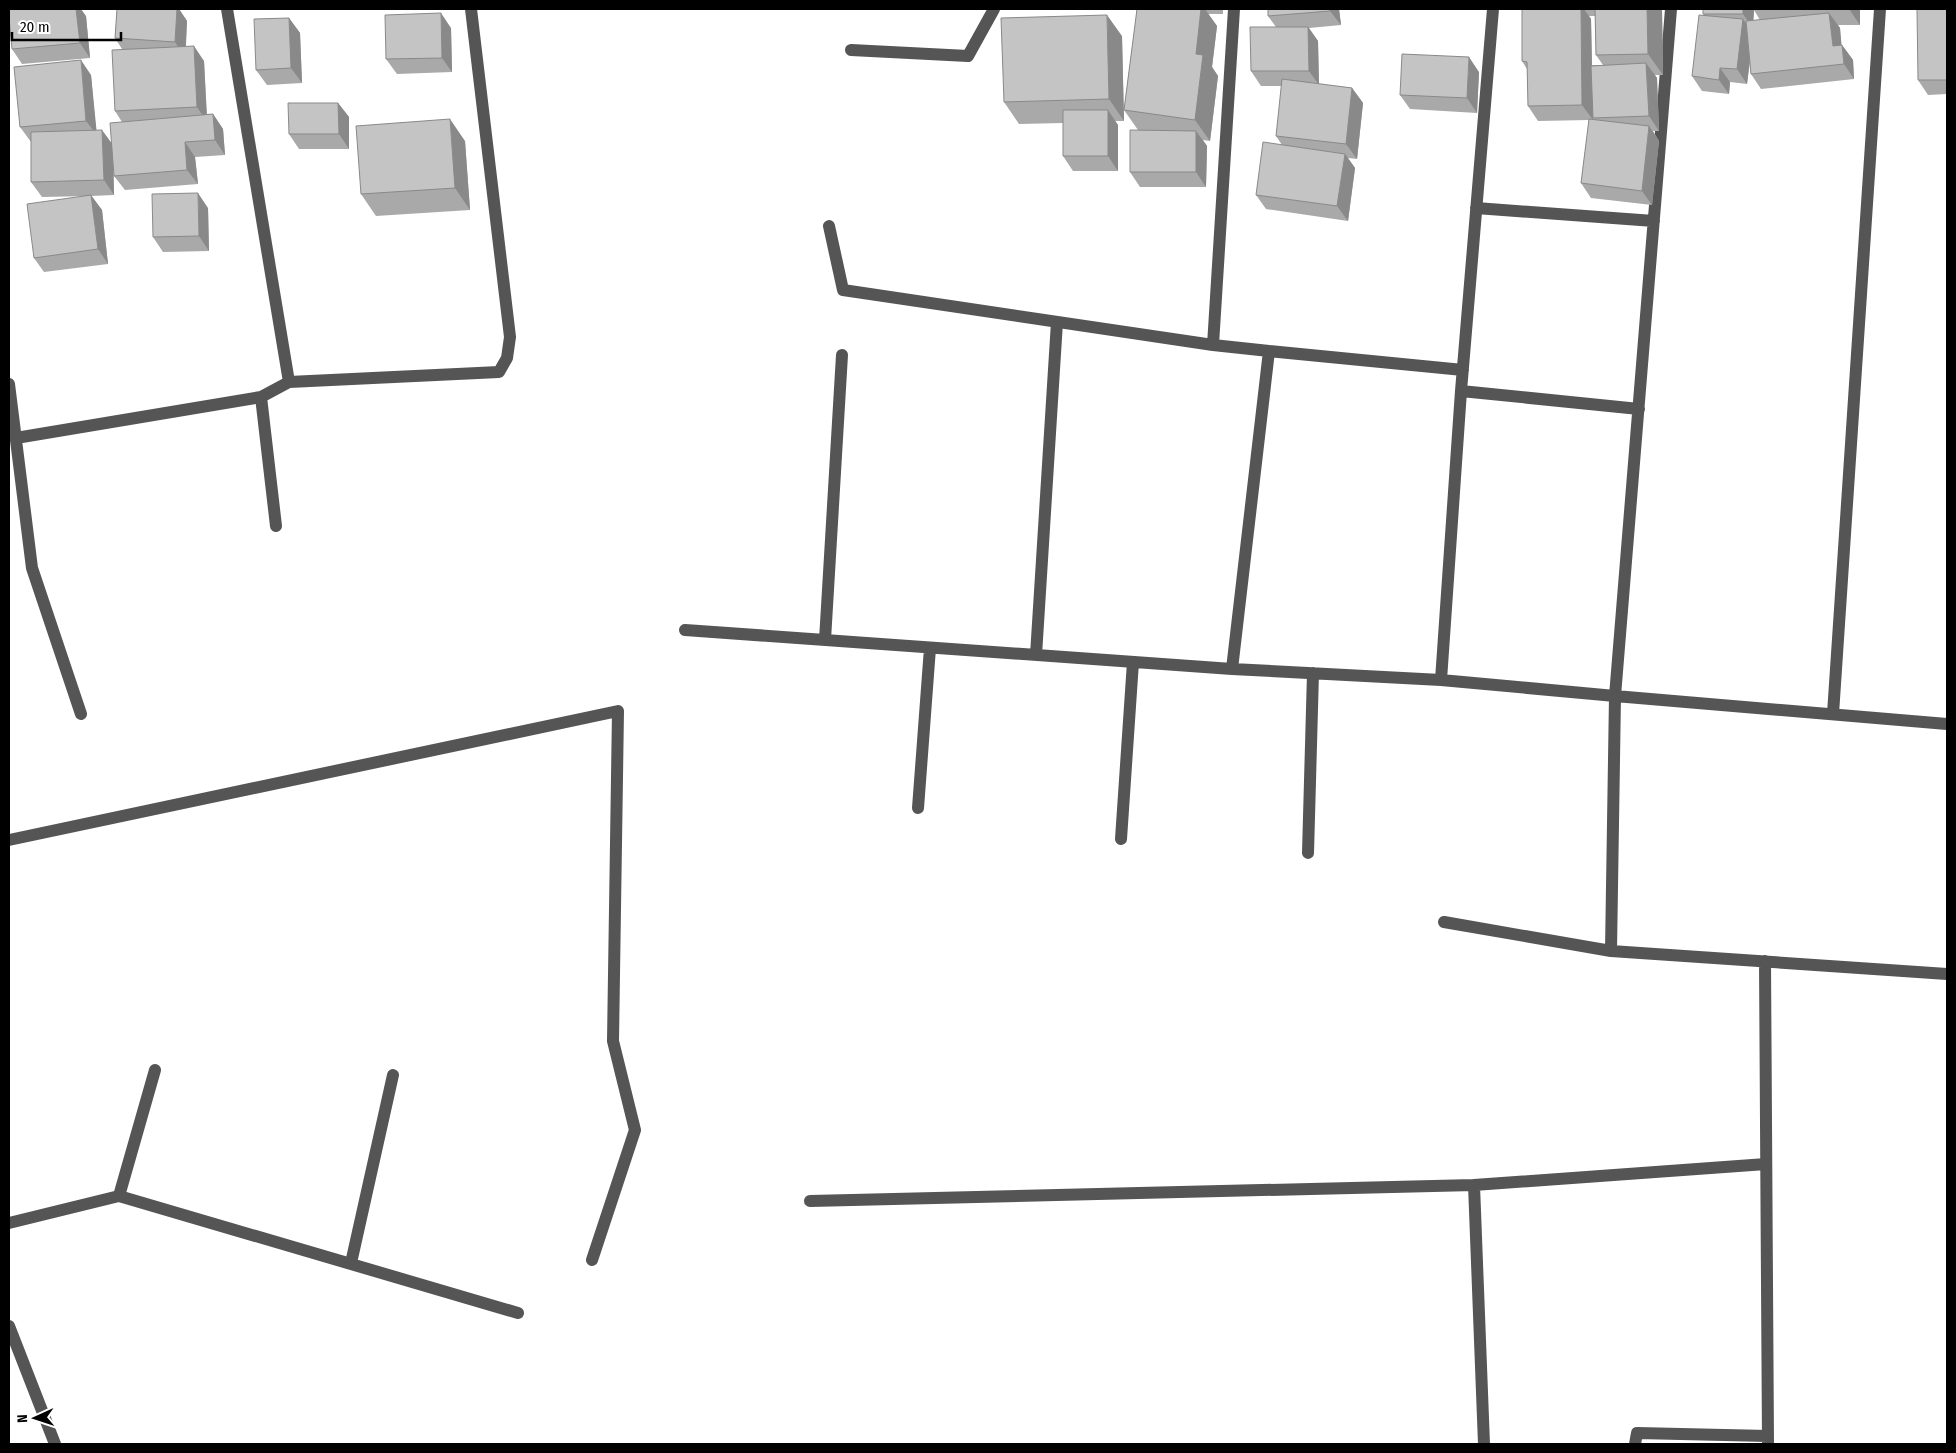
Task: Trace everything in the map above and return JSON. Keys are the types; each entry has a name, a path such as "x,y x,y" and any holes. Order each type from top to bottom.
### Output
{"street":[{"path":"227,9 290,382"},
{"path":"16,438 261,397 290,382 499,372 508,358 510,337 471,9"},
{"path":"851,50 968,56 994,9"},
{"path":"1213,345 1234,9"},
{"path":"1441,680 1462,370 1493,9"},
{"path":"1611,951 1616,696 1671,9"},
{"path":"1833,714 1880,9"},
{"path":"1476,208 1654,221"},
{"path":"828,226 843,290 1213,345 1462,370"},
{"path":"1036,655 1057,322"},
{"path":"1232,669 1269,351"},
{"path":"826,640 842,354"},
{"path":"9,384 32,568 81,714"},
{"path":"1461,391 1639,409"},
{"path":"261,397 276,526"},
{"path":"685,630 1232,669 1441,680 1947,724"},
{"path":"918,808 930,648"},
{"path":"1121,839 1133,662"},
{"path":"1308,854 1314,673"},
{"path":"9,840 618,711 613,1041 635,1130 592,1260"},
{"path":"1444,922 1611,951 1947,974"},
{"path":"1635,1444 1637,1433 1768,1440 1765,961"},
{"path":"120,1196 155,1070"},
{"path":"351,1264 393,1075"},
{"path":"810,1201 1474,1185 1766,1164"},
{"path":"1474,1185 1484,1444"},
{"path":"9,1222 120,1196 518,1313"},
{"path":"9,1326 55,1444"}],"building":[{"path":"9,9 76,9 80,43 12,49"},
{"path":"117,9 177,9 175,42 115,38"},
{"path":"1137,9 1201,9 1196,54 1203,55 1195,120 1124,110"},
{"path":"1268,9 1330,9 1330,11 1268,16"},
{"path":"1522,9 1581,9 1582,105 1528,106 1527,62 1522,61"},
{"path":"1595,9 1647,9 1648,54 1596,55"},
{"path":"1703,9 1743,9 1743,14 1703,14"},
{"path":"1917,9 1947,9 1947,80 1918,80"},
{"path":"441,13 442,58 386,59 385,15"},
{"path":"1829,13 1833,46 1842,45 1844,64 1751,74 1746,21"},
{"path":"1107,15 1109,99 1004,102 1001,18"},
{"path":"1699,15 1743,19 1737,69 1720,68 1719,80 1692,76"},
{"path":"289,18 291,68 256,70 254,19"},
{"path":"1250,27 1308,27 1309,71 1251,71"},
{"path":"194,46 197,107 115,111 112,50"},
{"path":"1402,54 1469,57 1467,98 1400,95"},
{"path":"81,60 86,121 20,127 14,67"},
{"path":"1646,63 1649,116 1593,118 1591,66"},
{"path":"1282,79 1352,88 1346,144 1276,136"},
{"path":"288,103 338,103 339,134 289,134"},
{"path":"1063,110 1108,110 1108,156 1063,156"},
{"path":"213,114 215,140 185,142 187,170 114,176 110,123"},
{"path":"450,119 455,188 361,194 356,126"},
{"path":"1589,119 1649,126 1642,191 1581,183"},
{"path":"102,130 104,180 31,182 31,132"},
{"path":"1130,130 1196,131 1196,172 1130,172"},
{"path":"1263,142 1345,154 1337,206 1256,195"},
{"path":"198,193 199,236 153,237 152,194"},
{"path":"91,195 98,249 34,258 27,204"}]}
